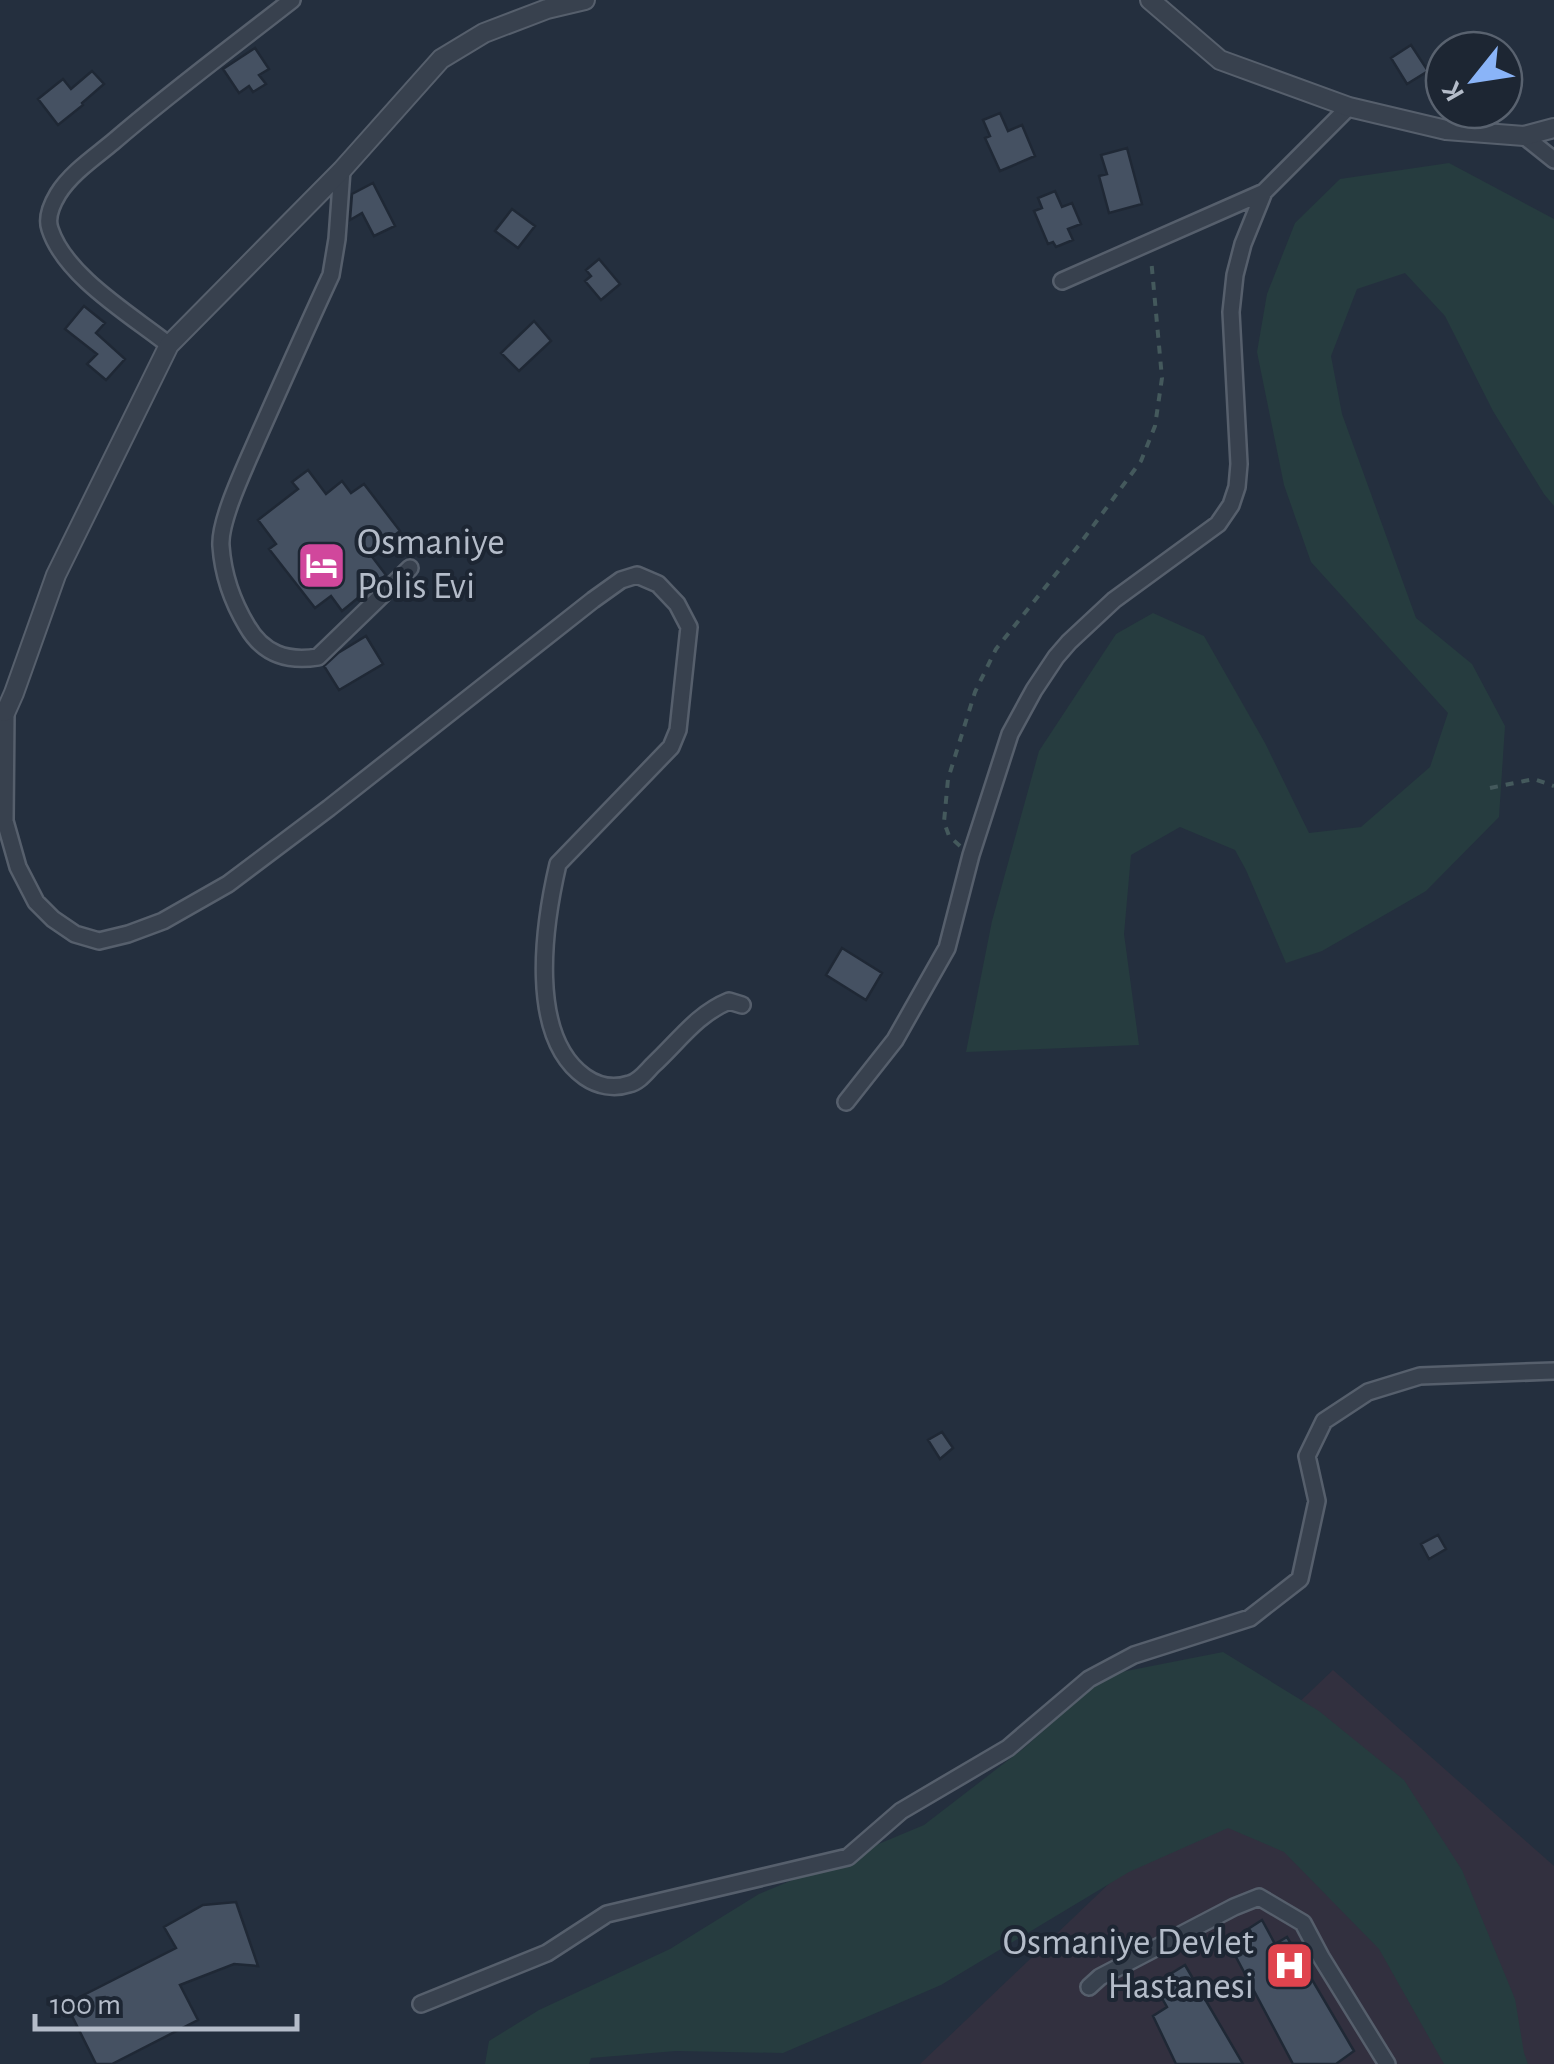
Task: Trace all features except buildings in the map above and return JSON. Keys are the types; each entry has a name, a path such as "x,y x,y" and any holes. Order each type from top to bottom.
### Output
{"street":[{"path":"169,344 93,286 62,254 48,226 51,208 71,178 292,0"},
{"path":"585,0 547,9 484,34 441,58 342,170 169,344 56,575 14,693 3,711 5,821 18,866 36,902 75,934 99,940 162,921 228,884 593,600 621,580 637,575 658,584 677,604 689,628 678,730 671,747 558,864 544,965 548,1015 575,1070 594,1083 614,1088 634,1084 712,1008 730,1001 742,1005"},
{"path":"1150,0 1220,60 1349,107 1446,130 1524,136 1554,128"},
{"path":"1062,281 1264,192 1349,107"},
{"path":"1524,136 1554,160"},
{"path":"342,170 338,239 331,275 235,490 220,542 229,592 242,618 264,649 284,658 318,657 410,568"},
{"path":"846,1102 895,1040 947,948 1010,734 1034,690 1056,657 1114,600 1218,524 1231,505 1239,464 1231,312 1234,275 1264,192"},
{"path":"421,2004 547,1953 607,1914 848,1857 901,1811 1008,1748 1089,1679 1134,1655 1250,1618 1300,1579 1317,1501 1307,1456 1324,1421 1368,1392 1420,1376 1554,1371"},
{"path":"1089,1987 1150,1950 1258,1897 1303,1923 1387,2064"}],"path":[{"path":"971,856 950,836 944,822 948,779 975,692 996,649 1141,461 1156,426 1162,378 1150,242"},
{"path":"1490,788 1534,779 1554,786"}],"shaded area":[{"name":"Osmaniye Devlet Hastanesi","path":"1333,1670 1554,1866 1554,2064 920,2064"}],"green space":[{"path":"1449,163 1554,219 1554,506 1493,411 1445,316 1405,273 1357,289 1331,356 1342,414 1416,618 1472,664 1505,726 1499,817 1426,891 1322,951 1286,963 1235,850 1180,827 1131,855 1124,934 1139,1045 966,1052 992,921 1039,751 1116,634 1153,613 1204,636 1265,743 1309,833 1361,827 1430,767 1448,713 1311,562 1284,485 1257,352 1267,294 1295,223 1340,179"},
{"path":"1223,1652 1319,1711 1404,1780 1462,1870 1515,1999 1528,2064 1444,2064 1379,1949 1284,1852 1228,1828 1129,1872 941,1985 783,2053 676,2051 591,2058 589,2064 485,2064 489,2041 539,2010 670,1949 759,1894 924,1825 1024,1748 1106,1675"}],"place":[{"name":"Osmaniye Polis Evi","path":"322,565"},
{"name":"Osmaniye Devlet Hastanesi","path":"1289,1965"}]}
